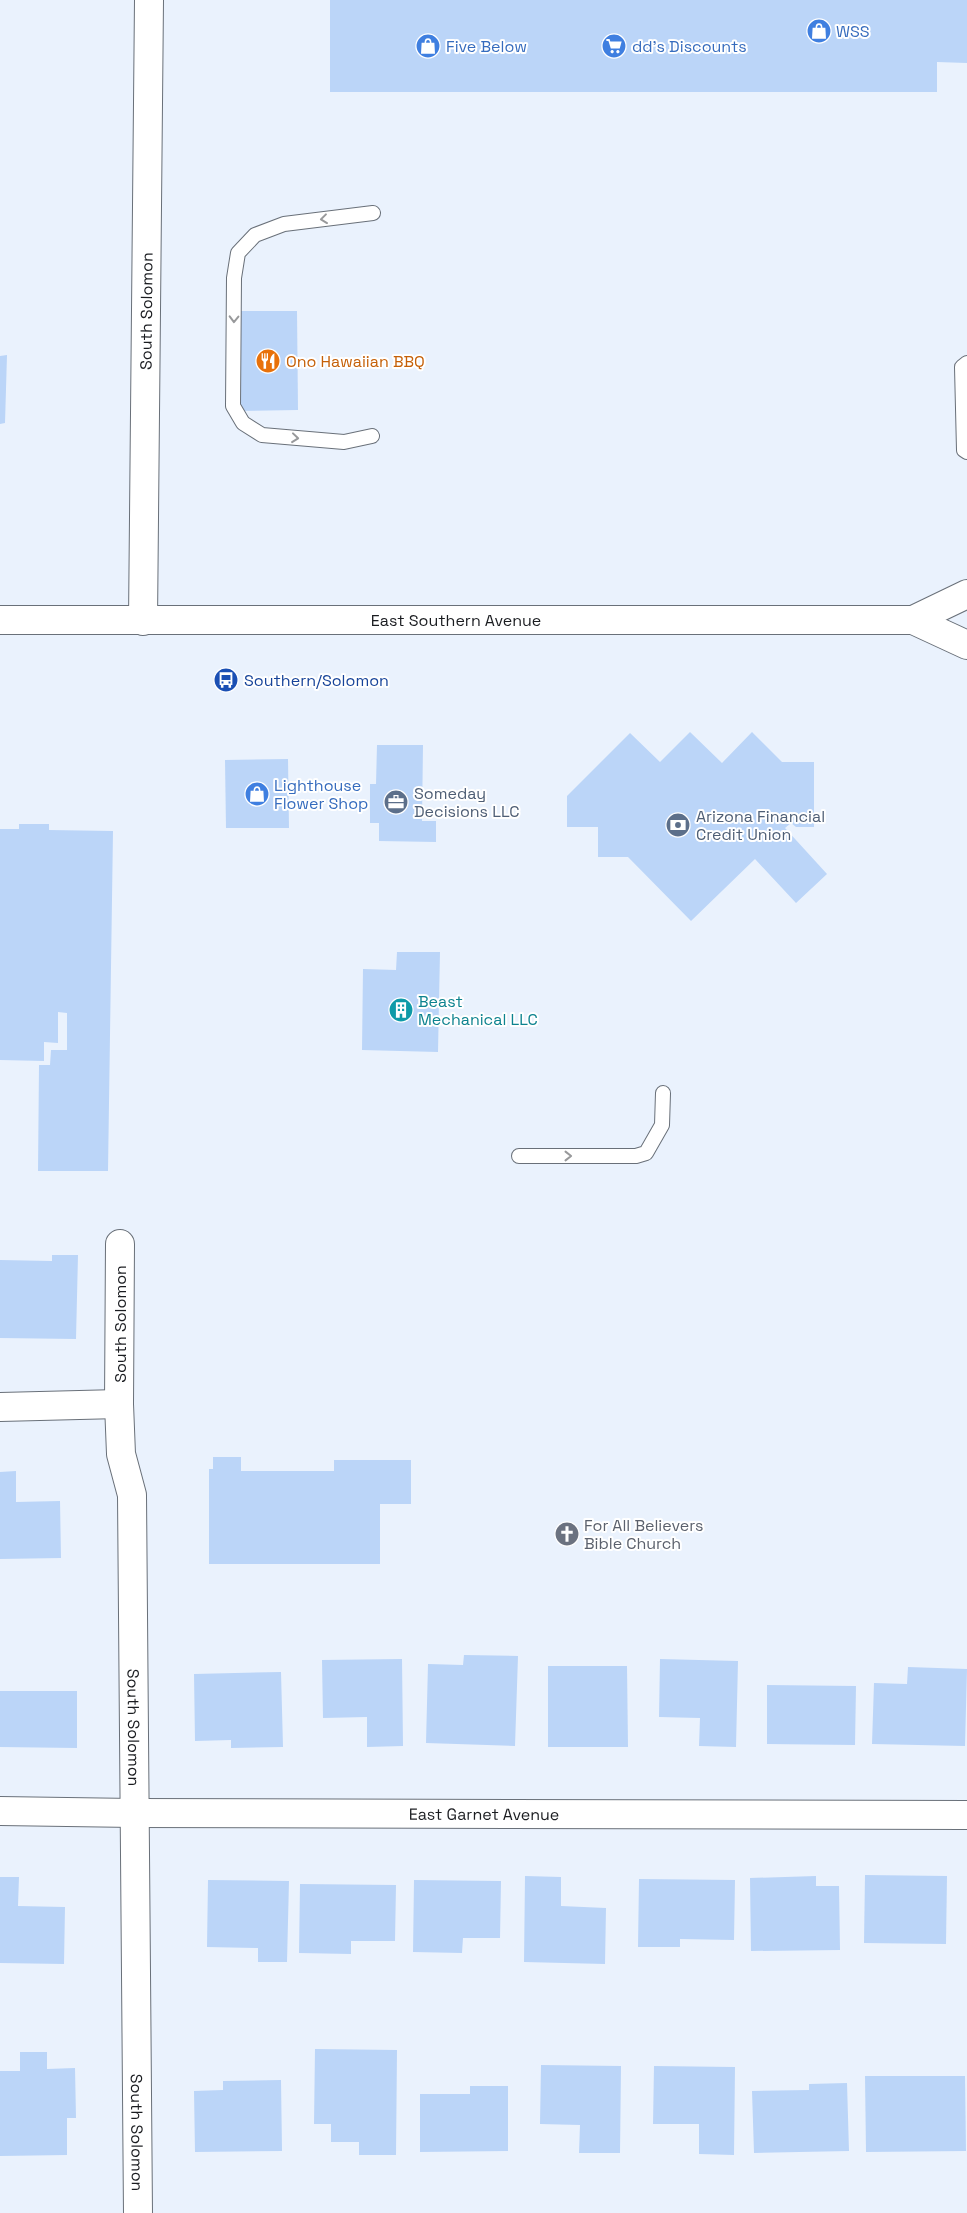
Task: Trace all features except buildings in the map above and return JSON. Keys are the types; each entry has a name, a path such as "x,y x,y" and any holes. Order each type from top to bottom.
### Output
{"street":[{"name":"South Solomon","path":"143,621 149,0"},
{"name":"East Southern Avenue","path":"913,620 967,594"},
{"name":"East Southern Avenue","path":"0,620 913,620 967,645"},
{"name":"South Solomon","path":"120,1244 119,1404 121,1454 132,1495 138,2213"},
{"path":"0,1407 119,1404"},
{"name":"East Garnet Avenue","path":"0,1811 967,1815"}],"lane":[{"path":"372,436 344,442 262,435 243,423 233,406 234,278 238,253 255,235 284,224 373,213"},
{"path":"967,363 962,367 962,429 964,450 967,452"},
{"path":"519,1156 636,1156 646,1152 662,1125 664,1115 663,1093"}],"place":[{"name":"WSS","path":"819,31"},
{"name":"Five Below","path":"428,46"},
{"name":"dd's Discounts","path":"614,46"},
{"name":"Ono Hawaiian BBQ","path":"268,361"},
{"name":"Southern/Solomon","path":"226,680"},
{"name":"Lighthouse Flower Shop","path":"257,794"},
{"name":"Someday Decisions LLC","path":"396,802"},
{"name":"Arizona Financial Credit Union","path":"678,825"},
{"name":"Beast Mechanical LLC","path":"401,1010"},
{"name":"For All Believers Bible Church","path":"567,1534"}]}
